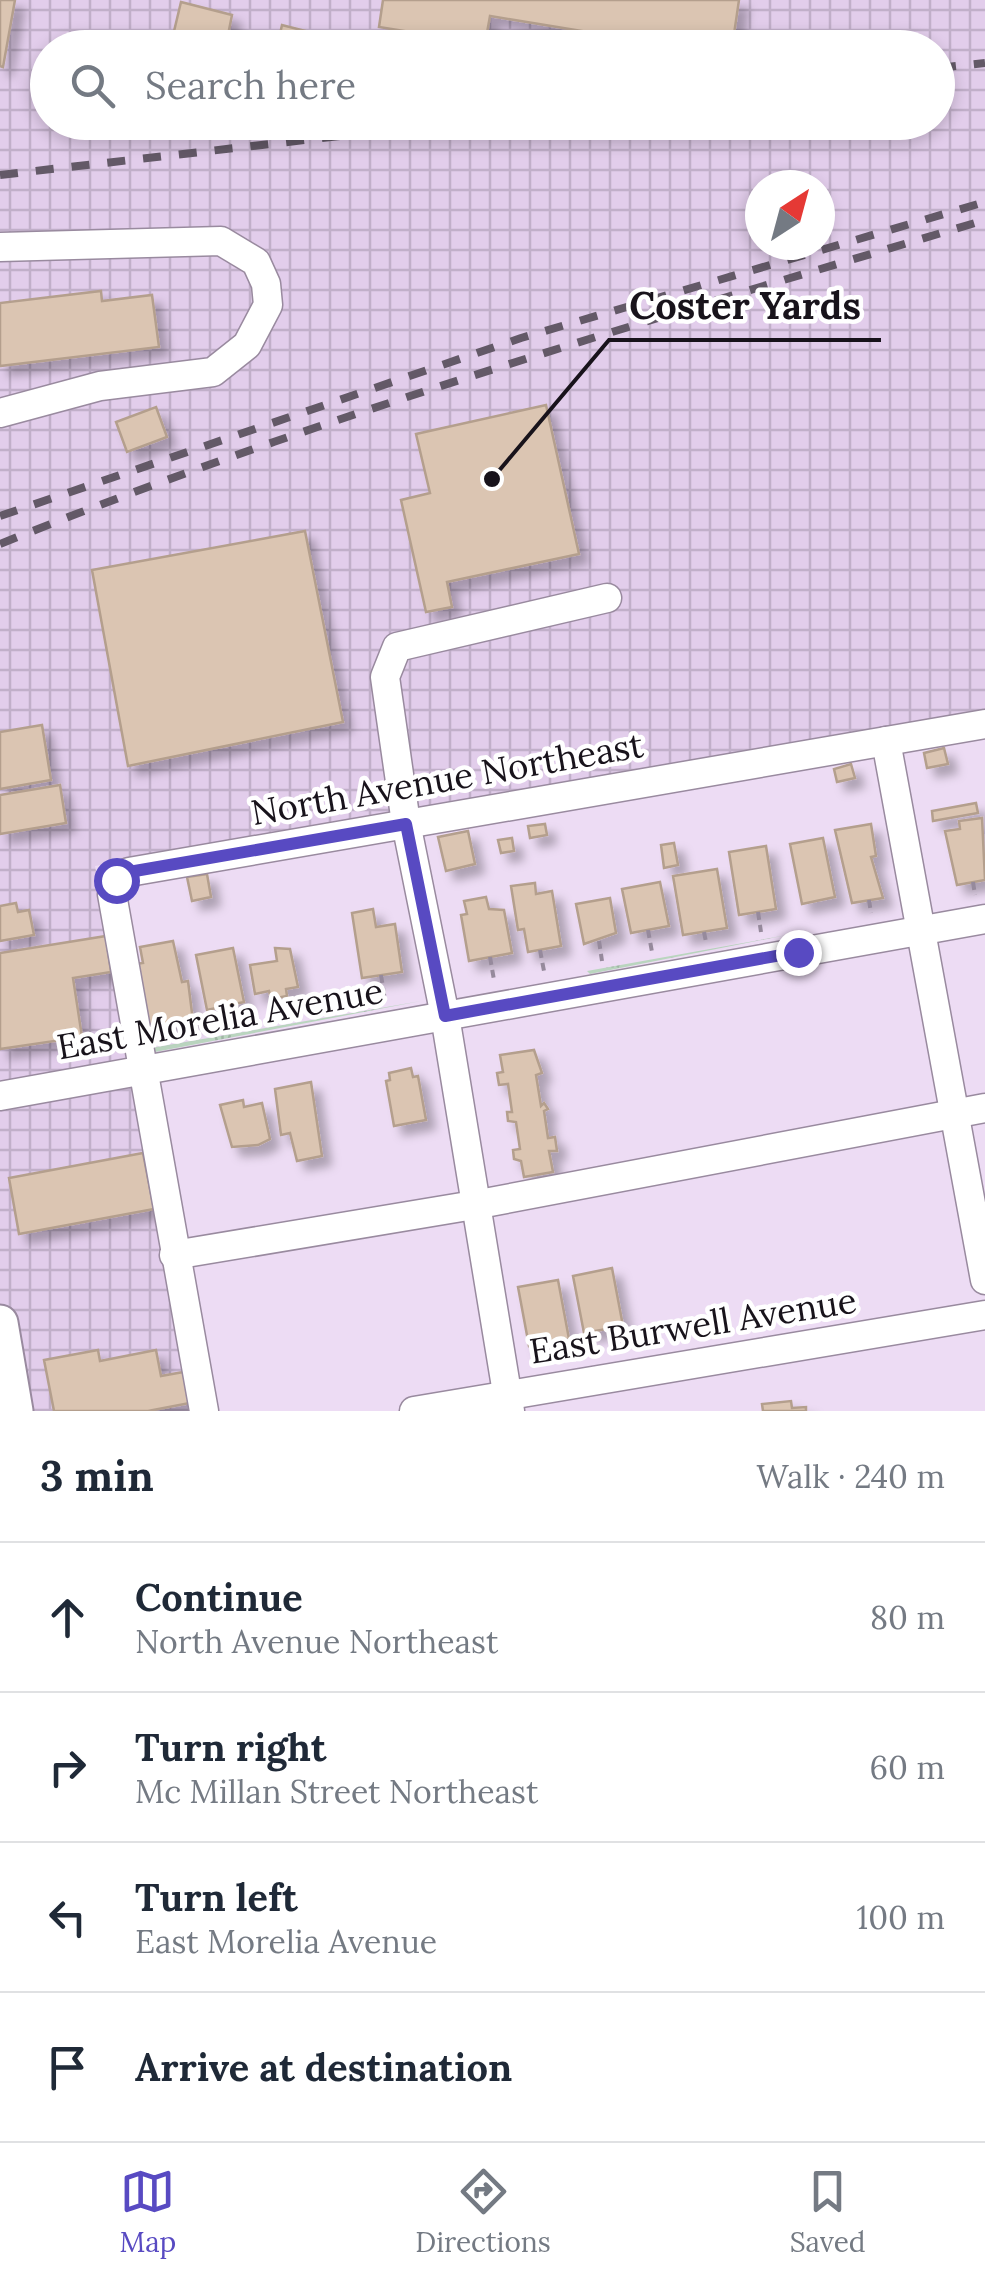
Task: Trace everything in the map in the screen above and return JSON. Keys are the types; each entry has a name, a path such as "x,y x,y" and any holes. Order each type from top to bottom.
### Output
{"main road":[{"path":"0,1322 15,1411"}],"street":[{"path":"0,247 221,242 256,262 266,284 268,304 248,345 213,372 100,386 0,413"},
{"path":"508,1403 445,1016 406,824 385,677 397,647 607,598"},
{"name":"North Avenue Northeast","path":"143,1072 112,894 116,880 129,872 985,724"},
{"path":"886,741 985,1280"},
{"name":"East Morelia Avenue","path":"0,1096 923,930 980,909"},
{"path":"143,1072 204,1411"},
{"path":"174,1255 474,1205 985,1108"},
{"name":"East Burwell Avenue","path":"414,1411 508,1403 985,1315"}],"path":[{"path":"973,882 980,909"},
{"path":"868,900 872,918"},
{"path":"758,912 762,937"},
{"path":"648,930 653,956"},
{"path":"704,932 707,947"},
{"path":"598,941 603,966"},
{"path":"540,950 545,976"},
{"path":"490,957 495,985"},
{"path":"381,975 386,1004"},
{"path":"277,998 281,1022"},
{"path":"221,1007 226,1032"},
{"path":"170,1026 172,1041"}],"shaded area":[{"path":"0,0 985,0 985,713 95,866 202,1411 0,1411"}],"green space":[{"path":"787,935 590,974 587,971"},
{"path":"421,1001 150,1053 145,1049"}],"building":[{"path":"0,0 15,0 3,67 0,66"},
{"path":"383,0 739,0 735,30 575,30 490,16 488,30 379,27"},
{"path":"181,2 232,15 229,30 174,30"},
{"path":"101,291 102,301 152,295 159,347 0,366 0,303"},
{"path":"546,405 579,554 447,582 452,607 426,612 401,500 430,493 416,434"},
{"path":"156,407 167,437 127,452 116,422"},
{"path":"305,531 343,722 128,766 92,570"},
{"path":"42,725 51,780 0,789 0,732"},
{"path":"944,748 948,764 927,768 924,753"},
{"path":"851,764 855,778 837,782 834,769"},
{"path":"60,785 66,823 0,834 0,795"},
{"path":"976,803 978,813 933,821 932,811"},
{"path":"982,818 985,880 957,885 945,831 960,829 959,821"},
{"path":"545,824 547,835 530,838 528,826"},
{"path":"871,824 876,856 871,857 883,898 852,903 835,830"},
{"path":"468,831 475,864 446,871 438,837"},
{"path":"512,838 514,851 501,853 498,840"},
{"path":"823,838 835,897 802,904 790,844"},
{"path":"674,843 678,865 664,868 661,845"},
{"path":"766,846 776,909 739,915 729,852"},
{"path":"717,869 727,928 683,935 673,876"},
{"path":"207,874 211,897 192,901 187,877"},
{"path":"660,882 669,926 631,933 622,889"},
{"path":"535,883 536,894 552,891 561,946 528,952 524,929 518,930 511,886"},
{"path":"486,897 489,909 504,910 512,953 469,961 461,915 467,914 464,901"},
{"path":"610,898 616,933 584,944 576,904"},
{"path":"16,903 18,912 29,910 34,935 0,941 0,906"},
{"path":"373,909 376,927 395,924 402,972 362,978 352,913"},
{"path":"106,936 111,972 73,978 82,1037 0,1049 0,953"},
{"path":"173,941 182,982 188,981 193,1021 148,1030 135,964 143,963 140,947"},
{"path":"233,948 244,1002 207,1010 196,955"},
{"path":"275,948 290,949 298,987 286,989 287,996 271,999 269,991 255,994 250,965 277,961"},
{"path":"534,1050 542,1073 536,1075 541,1106 544,1103 548,1109 544,1111 548,1138 555,1137 557,1151 549,1151 553,1172 524,1177 521,1161 514,1159 513,1150 520,1149 516,1122 508,1121 507,1112 512,1112 508,1084 499,1085 497,1073 503,1072 500,1055"},
{"path":"411,1068 413,1077 418,1076 426,1120 394,1126 386,1081 390,1080 389,1073"},
{"path":"311,1082 322,1156 297,1161 290,1133 281,1135 275,1089"},
{"path":"243,1100 244,1107 262,1103 270,1139 258,1145 232,1147 220,1105"},
{"path":"143,1153 154,1209 19,1234 9,1178"},
{"path":"612,1268 623,1326 584,1333 573,1276"},
{"path":"558,1280 569,1339 529,1346 518,1287"},
{"path":"98,1350 100,1361 156,1350 161,1376 189,1371 195,1402 148,1411 54,1411 44,1360"},
{"path":"791,1401 792,1408 806,1407 806,1411 763,1411 762,1404"}],"railway":[{"path":"955,66 985,63"},
{"path":"0,175 305,140"},
{"path":"0,516 521,338 985,202"},
{"path":"0,544 365,411 985,220"}],"place":[{"name":"Coster Yards","path":"492,479"}],"route":[{"path":"116,880 129,872 406,824 445,1016 798,952"}]}
